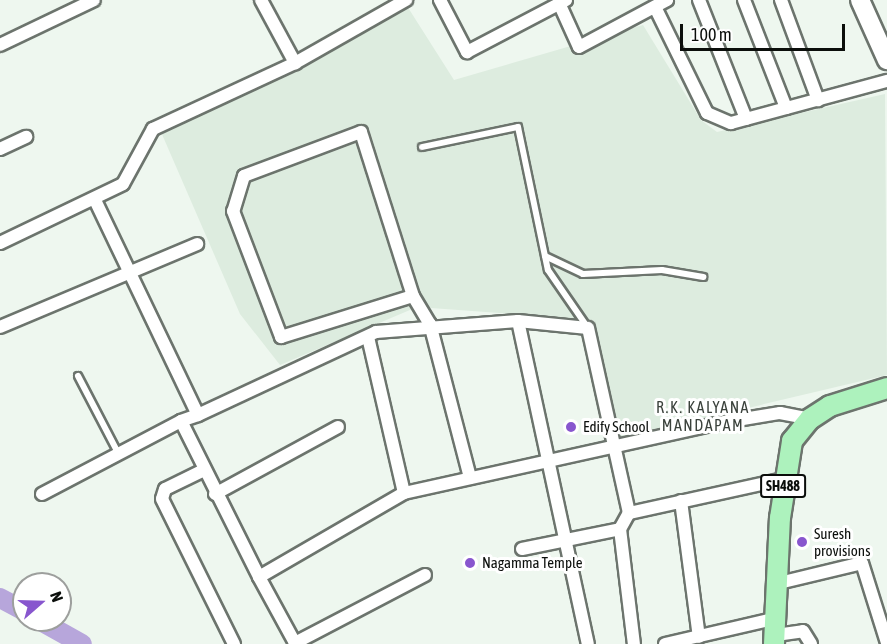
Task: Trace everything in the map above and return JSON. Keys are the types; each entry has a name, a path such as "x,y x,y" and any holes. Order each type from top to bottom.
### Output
{"main road":[{"name":"SH488","path":"776,633 784,478 792,441 810,419 830,406 887,388"}],"street":[{"path":"0,45 94,0"},
{"path":"261,0 295,63"},
{"path":"0,243 95,200 127,180 153,129 295,63 406,0"},
{"path":"440,0 467,52 563,2 579,47 667,0"},
{"path":"699,0 746,119"},
{"path":"744,0 786,108"},
{"path":"781,0 818,100"},
{"path":"860,0 887,60"},
{"path":"655,7 707,113 731,123 887,81"},
{"path":"413,296 281,336 233,211 244,176 361,132 413,296 430,324 470,478"},
{"path":"0,149 26,137"},
{"path":"95,200 198,416"},
{"path":"0,327 197,244"},
{"path":"518,321 550,458 588,644"},
{"path":"42,494 117,451 181,421 198,416 376,332 430,324 518,321 588,328 629,513 620,529 634,644"},
{"path":"368,337 404,493"},
{"path":"259,578 404,493 550,458 613,448 780,412 810,419"},
{"path":"181,421 215,494 295,643 425,575"},
{"path":"215,494 338,427"},
{"path":"204,470 165,489 162,499 234,644"},
{"path":"629,513 784,478"},
{"path":"681,501 699,637"},
{"path":"522,549 620,529"},
{"path":"779,582 862,563 887,643"},
{"path":"665,644 699,637 803,631 811,644"}],"lane":[{"path":"422,147 518,127 545,256 552,277 588,328"},
{"path":"545,256 583,274 662,270 703,277"},
{"path":"78,376 117,451"}],"shaded area":[{"path":"407,6 454,80 643,25 701,120 717,132 885,94 887,375 621,438 593,320 417,307 280,365 240,314 161,132"}],"waterway":[{"path":"0,598 12,604"},
{"path":"60,632 82,644"}],"place":[{"name":"Edify School","path":"571,427"},
{"name":"Suresh provisions","path":"802,542"},
{"name":"Nagamma Temple","path":"470,563"}],"district":[{"name":"R.K. KALYANA MANDAPAM","path":"703,416"}]}
